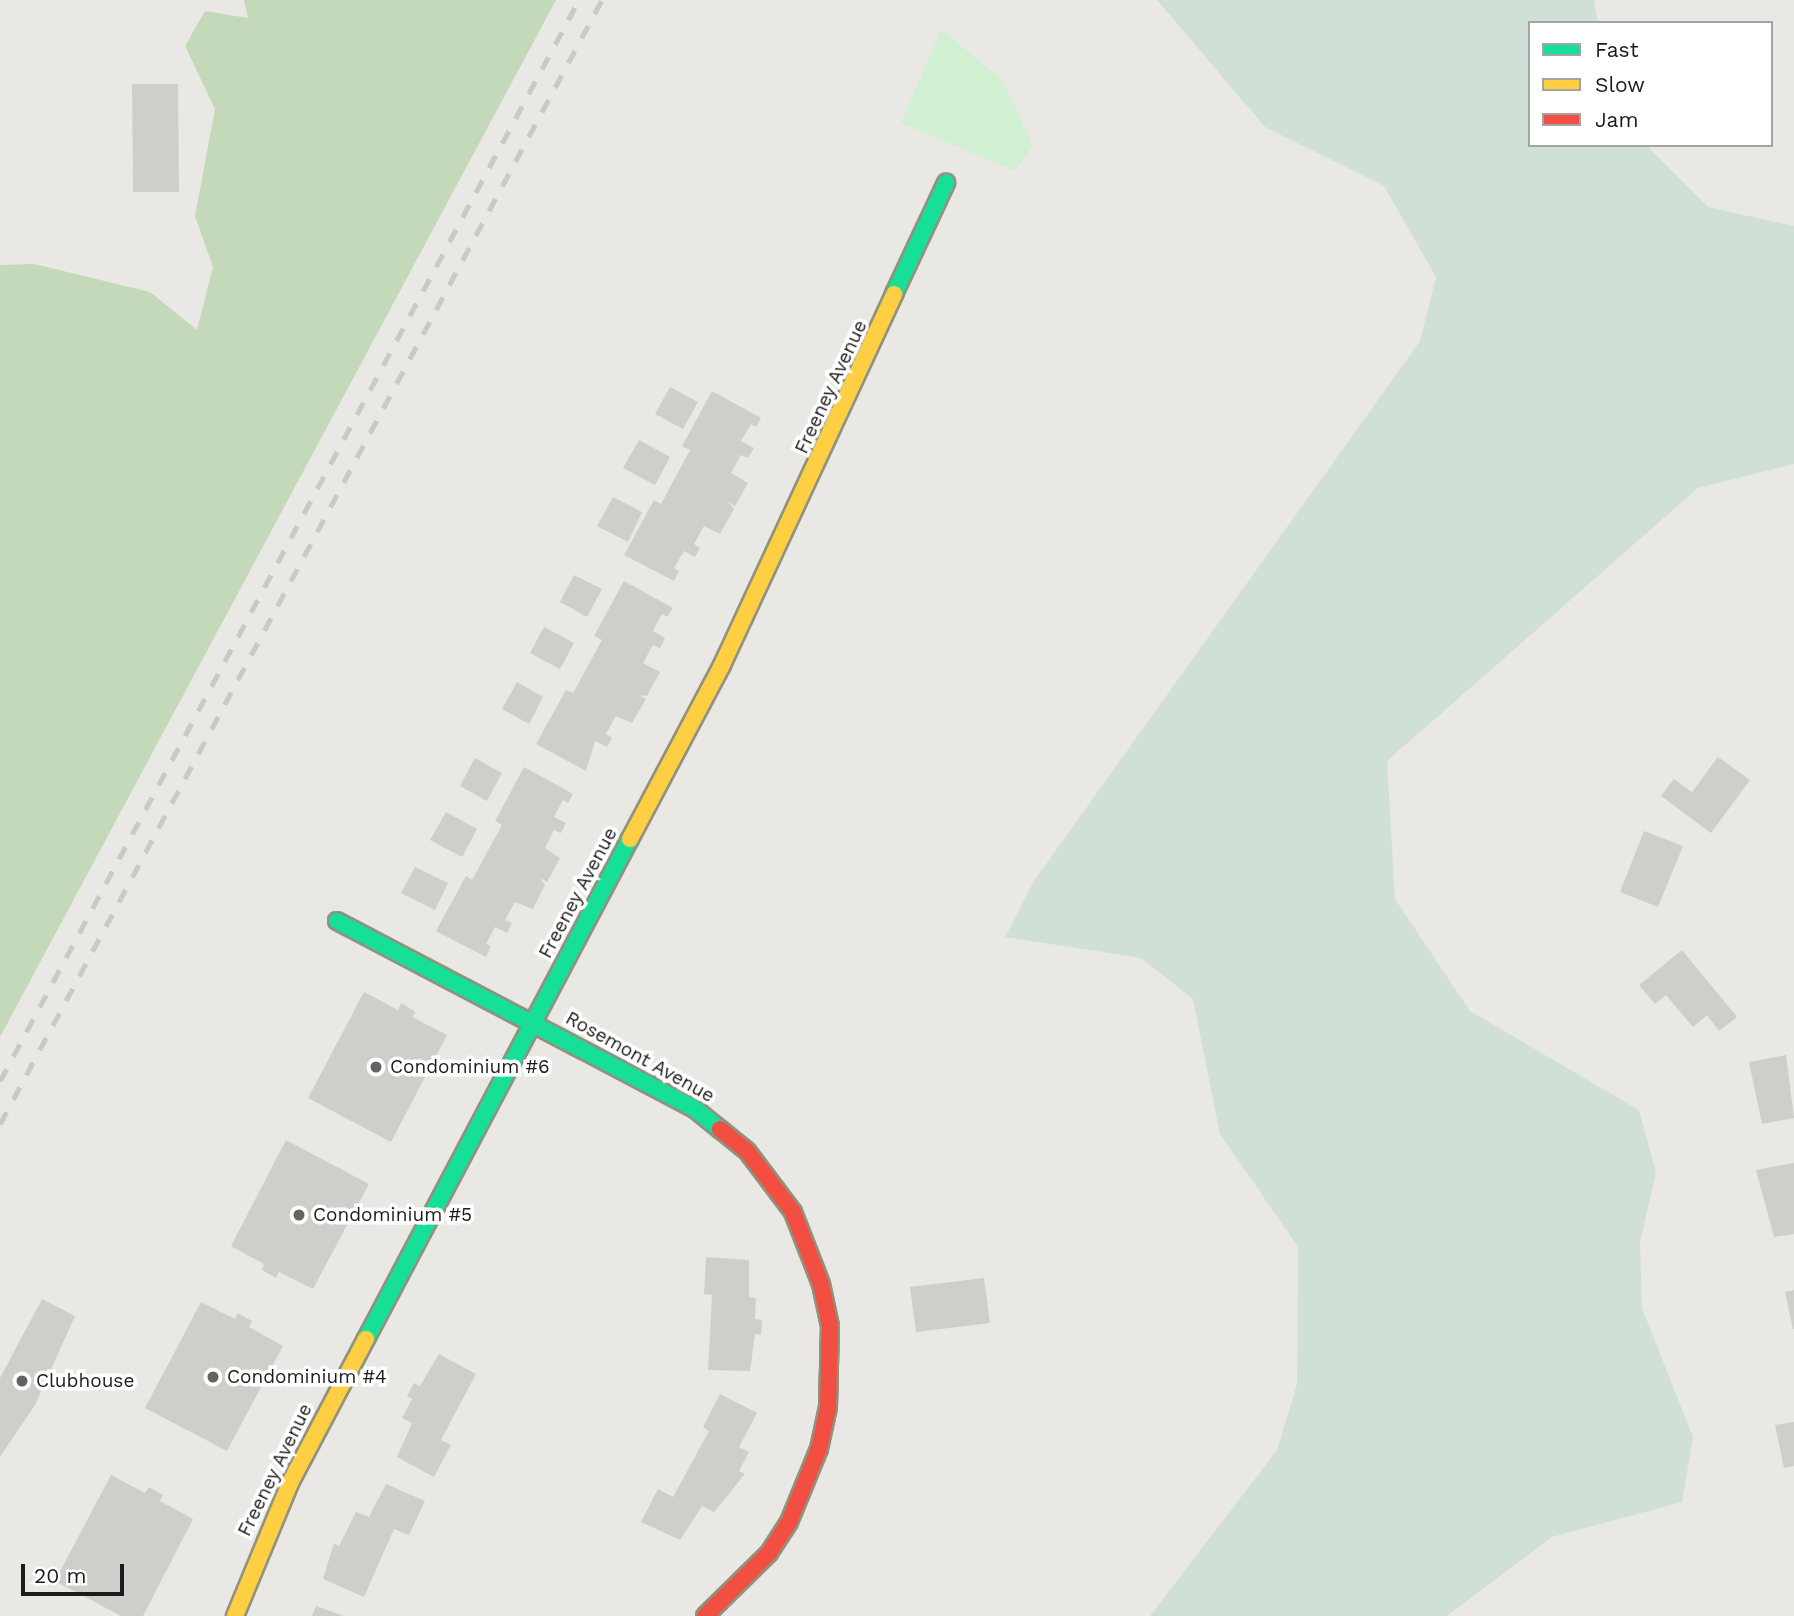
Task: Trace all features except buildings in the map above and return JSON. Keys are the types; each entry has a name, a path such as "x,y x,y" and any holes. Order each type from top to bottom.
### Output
{"street":[{"name":"Freeney Avenue","path":"235,1616 290,1483 722,665 946,183"},
{"name":"Rosemont Avenue","path":"337,921 665,1090 747,1151 793,1213 821,1284 832,1364 819,1449 789,1522 769,1553 705,1616"}],"green space":[{"path":"244,0 556,0 0,1037 0,265 34,264 150,292 197,330 213,267 195,216 215,109 185,46 205,11 248,18"},
{"path":"941,29 1003,81 1033,146 1015,171 901,123"}],"shaded area":[{"path":"1157,0 1594,0 1598,21 1528,21 1528,147 1648,147 1708,207 1794,226 1794,464 1698,488 1387,761 1395,899 1470,1011 1639,1110 1656,1173 1640,1242 1642,1308 1693,1437 1682,1502 1552,1537 1447,1616 1150,1616 1277,1450 1297,1384 1298,1247 1220,1134 1193,999 1141,958 1005,937 1034,881 1420,341 1436,277 1384,186 1265,127"}],"railway":[{"path":"0,1081 579,0"},
{"path":"0,1124 602,0"}],"traffic: fast":[{"path":"894,294 946,183"},
{"path":"366,1339 630,839"},
{"path":"337,921 695,1109 720,1129"}],"traffic: slow":[{"path":"630,839 722,665 894,294"},
{"path":"235,1616 290,1483 366,1339"}],"traffic: jam":[{"path":"705,1616 769,1553 789,1522 819,1449 828,1407 830,1326 821,1284 793,1212 747,1151 720,1129"}],"place":[{"name":"Condominium #6","path":"376,1067"},
{"name":"Condominium #5","path":"299,1215"},
{"name":"Condominium #4","path":"213,1377"},
{"name":"Clubhouse","path":"22,1381"}]}
